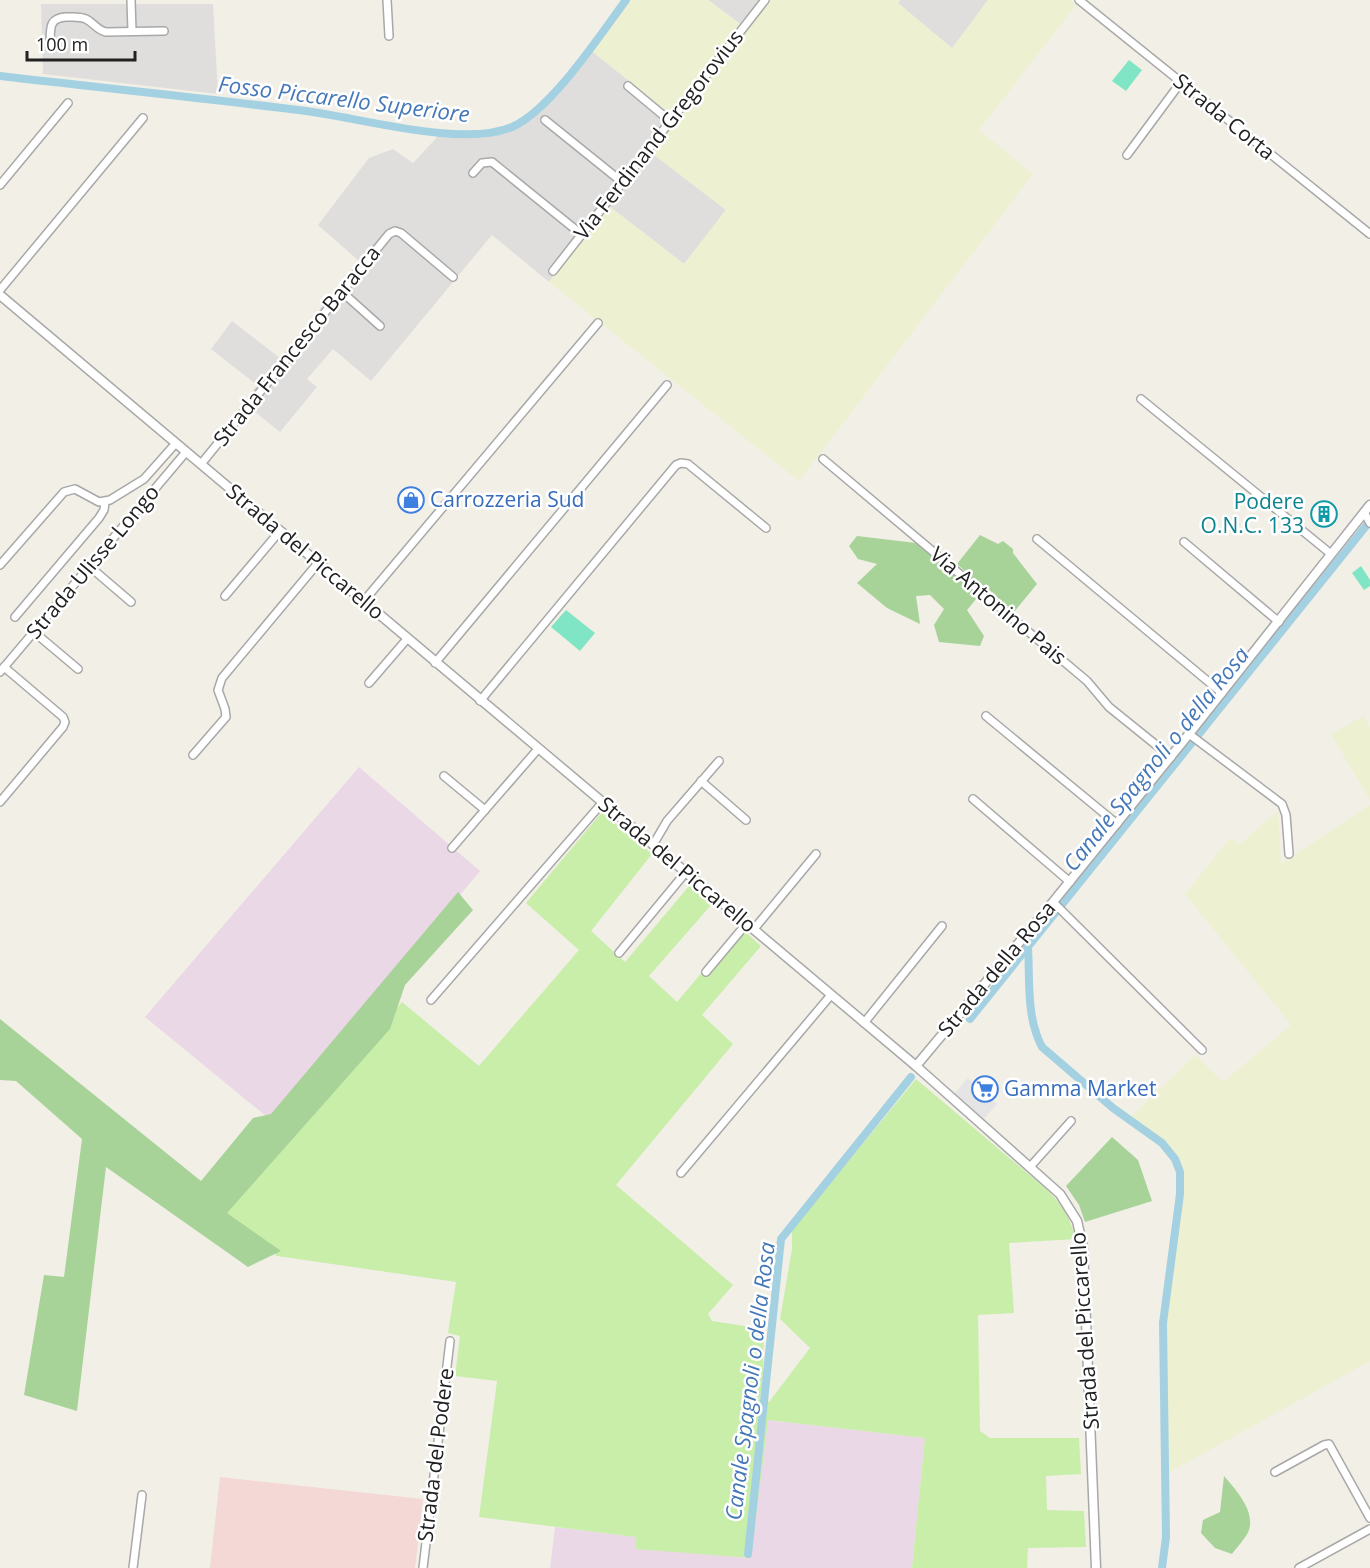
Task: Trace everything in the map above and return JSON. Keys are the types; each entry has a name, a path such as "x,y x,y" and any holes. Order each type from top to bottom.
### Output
{"street":[{"path":"131,0 132,31"},
{"path":"387,0 388,36"},
{"name":"Via Ferdinand Gregorovius","path":"553,271 765,0"},
{"name":"Strada Corta","path":"1079,0 1370,234"},
{"path":"50,46 51,26 58,18 82,18 104,31 164,31"},
{"path":"1127,155 1181,82"},
{"path":"628,86 670,121"},
{"path":"0,185 68,104"},
{"path":"1,295 143,118"},
{"path":"545,120 622,182"},
{"path":"473,173 482,163 492,162 581,234"},
{"name":"Strada Francesco Baracca","path":"201,464 387,236 395,231 403,234 453,277"},
{"path":"341,291 380,326"},
{"name":"Strada del Piccarello","path":"1,295 916,1066 1064,1199 1075,1217 1082,1238 1096,1568"},
{"path":"363,602 598,323"},
{"path":"435,663 667,385"},
{"path":"1141,399 1332,554"},
{"path":"0,565 66,490 75,489 96,501 105,502 144,479 176,443"},
{"name":"Strada Ulisse Longo","path":"2,669 186,452"},
{"name":"Via Antonino Pais","path":"823,459 1087,681 1109,707 1171,757"},
{"path":"480,700 676,465 688,464 766,528"},
{"path":"15,617 104,512 105,502"},
{"path":"1367,509 1370,523"},
{"name":"Strada della Rosa","path":"916,1066 1117,824 1367,509"},
{"path":"225,596 280,531"},
{"path":"1036,538 1222,693"},
{"path":"1184,542 1279,622"},
{"path":"193,755 226,717 218,690 222,678 318,563"},
{"path":"89,566 131,602"},
{"path":"34,632 78,669"},
{"path":"369,683 407,639"},
{"path":"0,802 65,722 63,717 2,669"},
{"path":"986,716 1117,824"},
{"path":"1189,734 1282,804 1287,818 1289,855"},
{"path":"452,848 538,749"},
{"path":"653,844 664,825 719,761"},
{"path":"444,776 485,810"},
{"path":"702,781 746,820"},
{"path":"973,799 1070,882"},
{"path":"431,1000 603,802"},
{"path":"706,972 816,854"},
{"path":"618,953 686,872"},
{"path":"1053,902 1202,1050"},
{"path":"864,1023 942,926"},
{"path":"681,1173 831,995"},
{"path":"1030,1167 1071,1121"},
{"name":"Strada del Podere","path":"423,1568 450,1341"},
{"path":"1275,1472 1329,1444 1370,1518"},
{"path":"133,1568 142,1495"},
{"path":"1299,1568 1370,1529"}],"shaded area":[{"path":"708,0 769,0 747,29"},
{"path":"900,0 988,0 952,49 898,3"},
{"path":"41,4 213,4 218,94 43,74"},
{"path":"589,49 676,118 650,151 726,210 684,264 609,206 549,282 492,235 371,381 333,349 307,379 317,387 280,432 244,403 257,385 211,349 232,321 280,358 359,261 318,225 369,158 393,149 413,163 441,133 494,134 514,126 538,109 555,92"},
{"path":"359,767 480,871 272,1121 145,1017"},
{"path":"968,1078 997,1104 982,1121 953,1095"},
{"path":"767,1420 925,1438 912,1568 550,1568 555,1527 635,1537 636,1548 750,1558"},
{"path":"220,1477 423,1499 415,1568 210,1568"}],"green space":[{"path":"626,0 708,0 747,29 769,0 900,0 898,3 952,48 988,0 1069,0 1076,5 979,130 1033,174 799,481 549,282 609,206 684,264 726,210 649,151 676,118 589,49"},
{"path":"1129,60 1142,70 1126,91 1112,81"},
{"path":"980,535 998,544 1003,541 1013,549 1013,553 1037,584 1014,612 986,587 967,610 984,636 980,646 939,642 934,625 944,609 930,595 916,596 920,624 887,608 857,583 877,564 858,559 849,546 857,536 916,543 959,578 966,572 957,564"},
{"path":"1361,566 1370,580 1370,586 1364,590 1352,573"},
{"path":"566,610 595,633 580,651 551,627"},
{"path":"1364,716 1370,728 1370,800 1331,734"},
{"path":"1370,805 1370,1361 1166,1474 1163,1323 1180,1194 1180,1172 1175,1159 1162,1143 1129,1119 1195,1055 1223,1082 1291,1025 1185,894 1230,838 1239,845 1278,810 1281,864"},
{"path":"602,812 652,854 591,931 625,962 690,885 712,904 649,976 677,1002 740,927 761,946 702,1015 733,1044 616,1185 733,1285 708,1314 712,1321 764,1329 760,1400 769,1402 810,1348 780,1319 792,1249 792,1230 916,1079 1045,1188 1068,1217 1076,1239 1009,1243 1014,1313 978,1315 980,1431 990,1438 1079,1438 1081,1474 1046,1476 1047,1510 1084,1511 1086,1547 1028,1548 1027,1568 912,1568 925,1438 768,1420 751,1558 636,1549 635,1537 479,1517 497,1381 455,1376 460,1336 448,1333 456,1282 277,1256 219,1213 402,1002 479,1066 579,950 526,903"},
{"path":"458,892 473,910 405,985 390,1029 227,1213 281,1251 248,1267 106,1167 77,1411 24,1395 44,1275 64,1277 82,1139 16,1081 0,1080 0,1019 201,1181 253,1118 271,1114"},
{"path":"1112,1137 1138,1160 1152,1201 1085,1222 1079,1205 1066,1186"},
{"path":"1224,1476 1247,1508 1250,1523 1248,1533 1232,1554 1215,1548 1201,1533 1203,1520 1220,1512"}],"waterway":[{"name":"Fosso Piccarello Superiore","path":"0,76 306,111 411,130 440,133 491,133 512,127 543,105 574,70 626,0"},
{"name":"Canale Spagnoli o della Rosa","path":"970,1019 1370,521"},
{"path":"1028,947 1031,1011 1042,1047 1113,1108 1162,1143 1175,1159 1180,1172 1180,1194 1163,1323 1166,1537 1162,1568"},
{"name":"Canale Spagnoli o della Rosa","path":"748,1554 781,1239 911,1077"}],"place":[{"name":"Carrozzeria Sud","path":"411,500"},
{"name":"Podere O.N.C. 133","path":"1324,514"},
{"name":"Gamma Market","path":"985,1089"}]}
